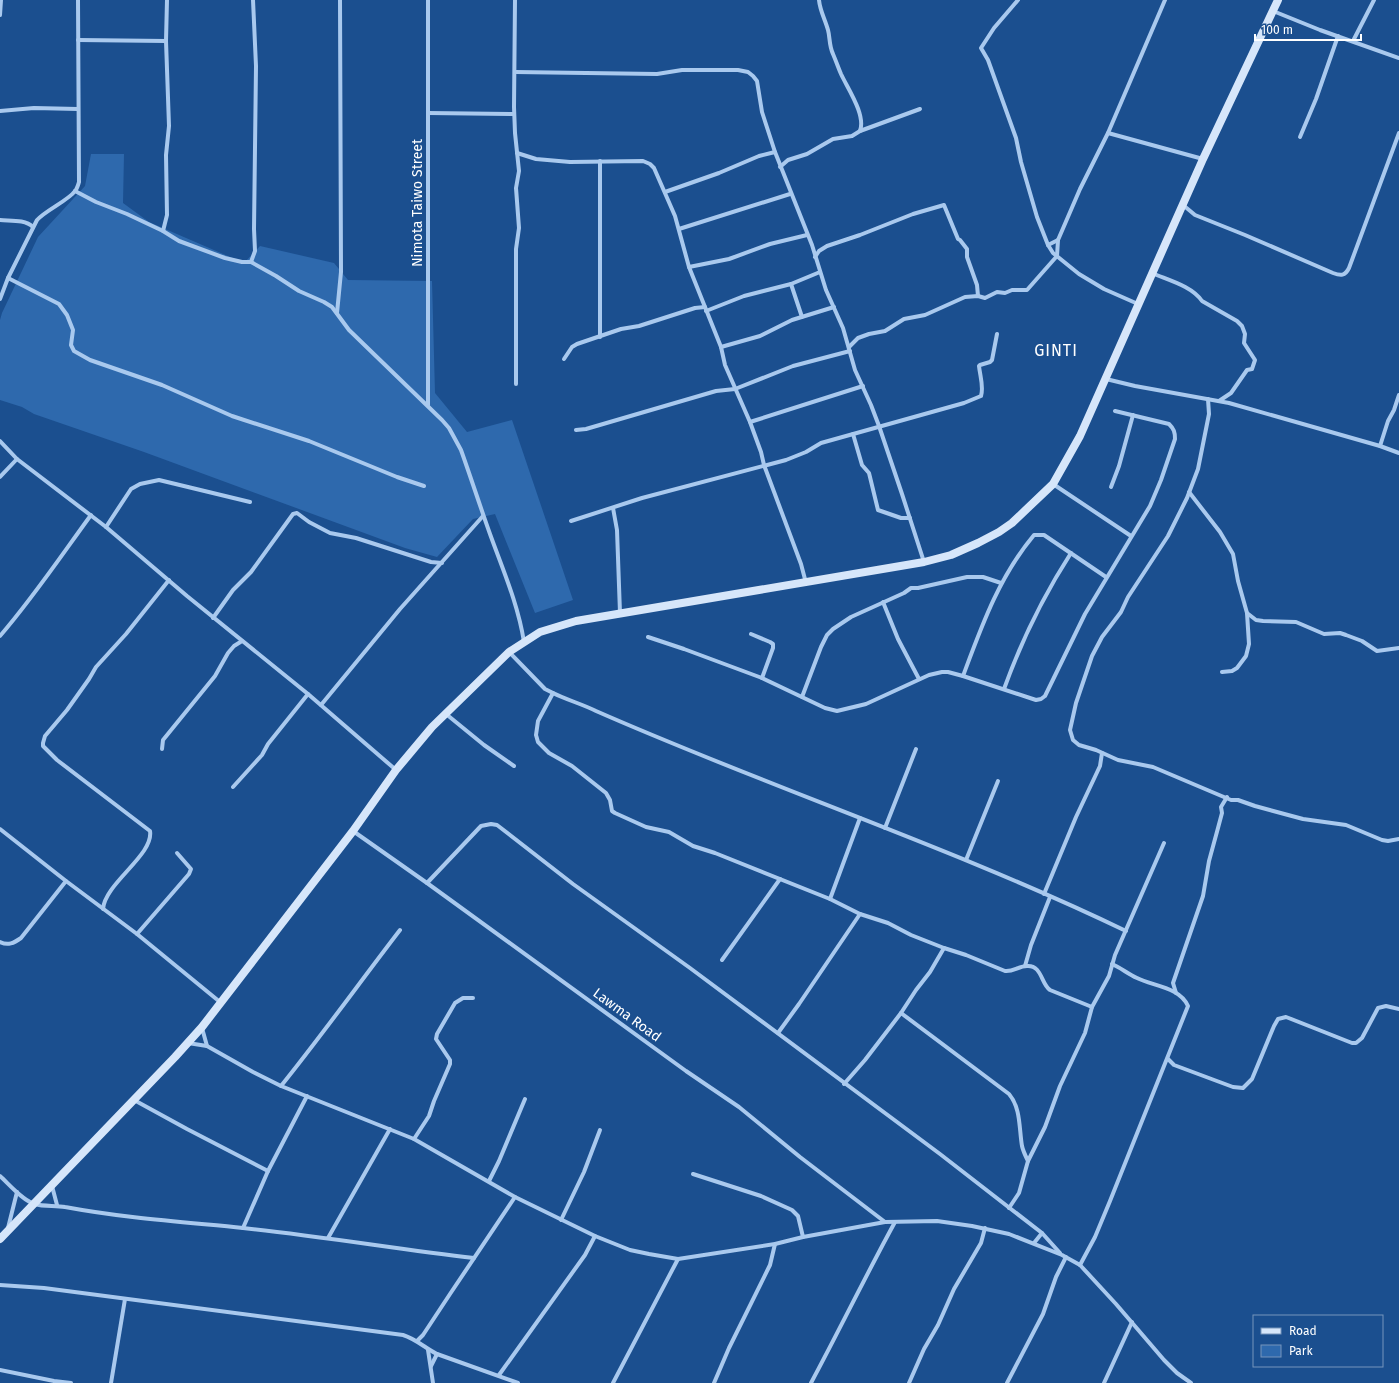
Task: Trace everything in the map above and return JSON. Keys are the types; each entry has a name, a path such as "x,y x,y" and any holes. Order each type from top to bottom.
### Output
{"main road":[{"path":"0,1239 202,1027 354,831 396,770 432,727 468,690 509,652 524,642 551,628 576,621 806,583 924,562 951,555 999,532 1012,523 1053,484 1080,436 1203,159 1278,0"}],"street":[{"path":"0,15 1,0"},
{"path":"0,299 8,278 32,227 42,215 75,191 79,182 78,0"},
{"path":"163,231 167,215 166,155 169,126 166,41 167,0"},
{"path":"251,262 255,251 256,66 254,0"},
{"path":"337,314 341,272 340,0"},
{"name":"Nimota Taiwo Street","path":"428,0 428,405"},
{"path":"515,0 514,114 519,171 516,188 519,228 516,250 516,384"},
{"path":"819,0 819,6 827,28 832,52 836,58 862,121 860,131"},
{"path":"1018,0 994,28 981,48 988,60 1016,138 1021,162 1037,217 1053,253 1079,274 1104,289 1138,304"},
{"path":"576,430 586,429 716,391 736,389 794,366 849,349 858,338 885,331 904,319 925,315 965,297 978,296 985,298 997,292 1005,293 1012,290 1027,290 1057,256 1058,240 1080,189 1108,133 1164,0"},
{"path":"1353,41 1374,0"},
{"path":"1273,11 1320,30 1399,58"},
{"path":"1300,137 1316,99 1338,36"},
{"path":"78,40 166,41"},
{"path":"515,72 657,74 682,70 738,70 748,72 752,76 756,81 762,112 780,167 815,256 826,290 843,328 855,370 879,426 924,562"},
{"path":"0,111 34,108 78,109"},
{"path":"780,167 788,160 807,154 833,139 852,136 860,131 920,109"},
{"path":"428,113 514,114"},
{"path":"1108,133 1203,159"},
{"path":"1183,204 1195,215 1245,235 1332,274 1342,275 1346,273 1349,268 1399,133"},
{"path":"665,192 719,173 759,156 775,152"},
{"path":"517,153 536,159 570,162 634,160 649,163 654,168 679,229 689,267 721,347 725,365 750,422 761,452 764,465 796,551 806,583"},
{"path":"600,161 600,337"},
{"path":"75,191 96,202 128,214 163,231 178,241 201,250 242,262 251,262 299,291 332,307 349,330 428,405 449,428 455,437 461,450 483,516 512,594 524,642"},
{"path":"679,229 732,211 790,194"},
{"path":"815,256 819,251 827,246 913,214 944,205 958,239 967,249 967,257 977,285 978,296"},
{"path":"0,220 29,223 32,227"},
{"path":"689,267 729,259 770,244 807,235"},
{"path":"1048,244 1058,240"},
{"path":"564,359 572,347 577,344 621,329 639,326 695,308 706,309 744,296 791,284 820,272"},
{"path":"1152,273 1187,289 1199,297 1202,301 1237,321 1242,326 1245,334 1244,343 1255,360 1255,363 1252,369 1247,370 1243,375 1228,397 1219,401"},
{"path":"8,278 59,304 73,330 71,345 74,351 90,360 162,384 232,416 309,440 397,477 424,486"},
{"path":"791,284 802,318"},
{"path":"721,347 760,336 792,320 834,307"},
{"path":"571,521 642,498 684,488 712,479 739,474 764,465 786,460 806,452 821,443 981,396 982,382 979,366 992,360 997,334"},
{"path":"1106,379 1135,386 1219,401 1380,446 1399,453"},
{"path":"750,422 863,386"},
{"path":"1380,446 1388,421 1394,410 1399,395"},
{"path":"1208,399 1209,414 1207,427 1198,469 1189,492 1181,512 1168,536 1128,597 1121,612 1102,637 1092,656 1083,680 1071,724 1071,734 1073,740 1079,745 1118,760 1153,767 1227,798 1303,819 1346,825 1382,840 1388,841 1399,839"},
{"path":"648,637 762,678 825,708 838,711 866,704 919,680 942,672 963,676 1036,700 1041,699 1045,696 1084,614 1150,506 1161,480 1175,439 1174,429 1170,424 1115,411"},
{"path":"1110,487 1118,466 1133,415"},
{"path":"852,434 862,465 869,473 878,510 901,518 910,518"},
{"path":"0,441 17,459 106,527 214,618 308,694 396,770"},
{"path":"0,477 17,459"},
{"path":"106,527 131,490 140,484 159,480 250,502"},
{"path":"1053,484 1131,536"},
{"path":"1189,492 1220,532 1233,554 1238,581 1247,613 1249,644 1246,656 1232,671 1222,672"},
{"path":"613,508 617,530 620,614"},
{"path":"214,618 233,590 251,572 293,514 297,514 330,533 356,538 431,562 442,563"},
{"path":"0,636 39,588 46,576 91,515"},
{"path":"321,705 400,609 483,516"},
{"path":"963,676 985,617 1001,583 1023,548 1034,535 1044,535 1106,577"},
{"path":"1004,689 1029,625 1052,582 1071,553"},
{"path":"802,697 821,647 828,635 840,623 904,593 911,588 918,588 967,577 983,577 1001,583"},
{"path":"103,909 106,895 147,845 151,834 150,831 57,760 44,749 42,743 49,729 67,710 90,679 96,667 126,634 169,580"},
{"path":"882,602 898,639 919,680"},
{"path":"1247,613 1256,620 1296,622 1324,634 1340,633 1362,641 1377,651 1399,648"},
{"path":"751,634 773,644 773,648 762,678"},
{"path":"162,749 163,740 215,676 228,653 234,646 242,641"},
{"path":"509,652 545,689 553,693 966,860 1126,932"},
{"path":"553,693 538,721 536,735 538,742 549,753 572,766 606,793 610,800 612,811 646,827 669,832 693,846 830,899 860,914 888,923 910,935 1005,971 1010,972 1025,966 1031,966 1043,977 1046,987 1050,990 1092,1006"},
{"path":"233,787 262,755 268,744 308,694"},
{"path":"446,714 484,745 514,766"},
{"path":"885,828 916,749"},
{"path":"1044,894 1076,817 1100,766 1102,753"},
{"path":"966,860 998,781"},
{"path":"1176,993 1173,983 1202,896 1209,861 1222,813 1221,807 1227,798"},
{"path":"830,899 860,818"},
{"path":"427,883 480,826 491,824 497,825 596,902 690,968 940,1154 1042,1233 1064,1256"},
{"path":"0,829 137,934 220,1002"},
{"name":"Lawma Road","path":"354,831 686,1071 739,1107 800,1157 885,1222"},
{"path":"1009,1208 1019,1193 1028,1161 1045,1127 1060,1086 1085,1033 1092,1006 1108,976 1164,843"},
{"path":"137,934 189,874 191,869 177,853"},
{"path":"722,960 780,879"},
{"path":"0,942 8,944 14,943 21,938 66,881"},
{"path":"1025,966 1031,944 1050,897"},
{"path":"778,1033 860,914"},
{"path":"281,1086 314,1046 400,930"},
{"path":"844,1084 865,1060 900,1013 930,972 944,948"},
{"path":"1080,1265 1095,1237 1168,1059 1188,1006 1185,1000 1176,993 1164,987 1136,978 1112,964"},
{"path":"1164,987 1173,983"},
{"path":"414,1139 429,1116 436,1094 450,1064 450,1060 436,1039 436,1034 455,1003 463,998 473,998"},
{"path":"1168,1059 1174,1065 1233,1087 1243,1088 1252,1079 1278,1019 1286,1017 1352,1043 1356,1043 1362,1038 1378,1008 1386,1006 1399,1009"},
{"path":"900,1013 1009,1094 1012,1098 1020,1121 1022,1148 1028,1161"},
{"path":"202,1027 207,1046"},
{"path":"187,1043 207,1046 281,1086 414,1139 515,1197 595,1236 630,1250 678,1259 774,1244 803,1237 885,1222 937,1221 985,1228 1009,1234 1064,1256 1080,1265 1173,1368 1191,1383"},
{"path":"243,1228 268,1171 307,1096"},
{"path":"489,1181 525,1099"},
{"path":"134,1100 268,1171"},
{"path":"328,1238 390,1129"},
{"path":"561,1220 584,1172 600,1130"},
{"path":"693,1174 761,1196 792,1210 798,1216 803,1237"},
{"path":"0,1176 17,1192 35,1204 58,1205 99,1213 149,1219 328,1238 392,1248 474,1258"},
{"path":"52,1186 58,1205"},
{"path":"7,1232 17,1192"},
{"path":"417,1341 423,1335 515,1197"},
{"path":"811,1383 840,1330 868,1270 895,1222"},
{"path":"909,1383 924,1349 938,1326 954,1289 981,1243 985,1228"},
{"path":"1034,1243 1042,1233"},
{"path":"499,1375 585,1256 595,1236"},
{"path":"714,1383 729,1348 770,1265 774,1244"},
{"path":"1007,1383 1043,1314 1064,1256"},
{"path":"612,1383 678,1259"},
{"path":"0,1285 44,1288 125,1300 408,1336 428,1350 437,1354 518,1383"},
{"path":"111,1383 125,1300"},
{"path":"1104,1383 1132,1322"},
{"path":"428,1350 433,1383"},
{"path":"431,1366 437,1354"},
{"path":"0,1370 36,1378 71,1383"}],"green space":[{"path":"91,154 124,154 123,203 149,222 244,263 260,246 334,263 348,280 432,281 435,393 467,432 512,420 573,600 535,613 495,514 473,519 437,557 405,548 144,452 34,414 22,407 0,400 0,320 2,313 38,237 85,186"}],"district":[{"name":"GINTI","path":"1056,350"}]}
